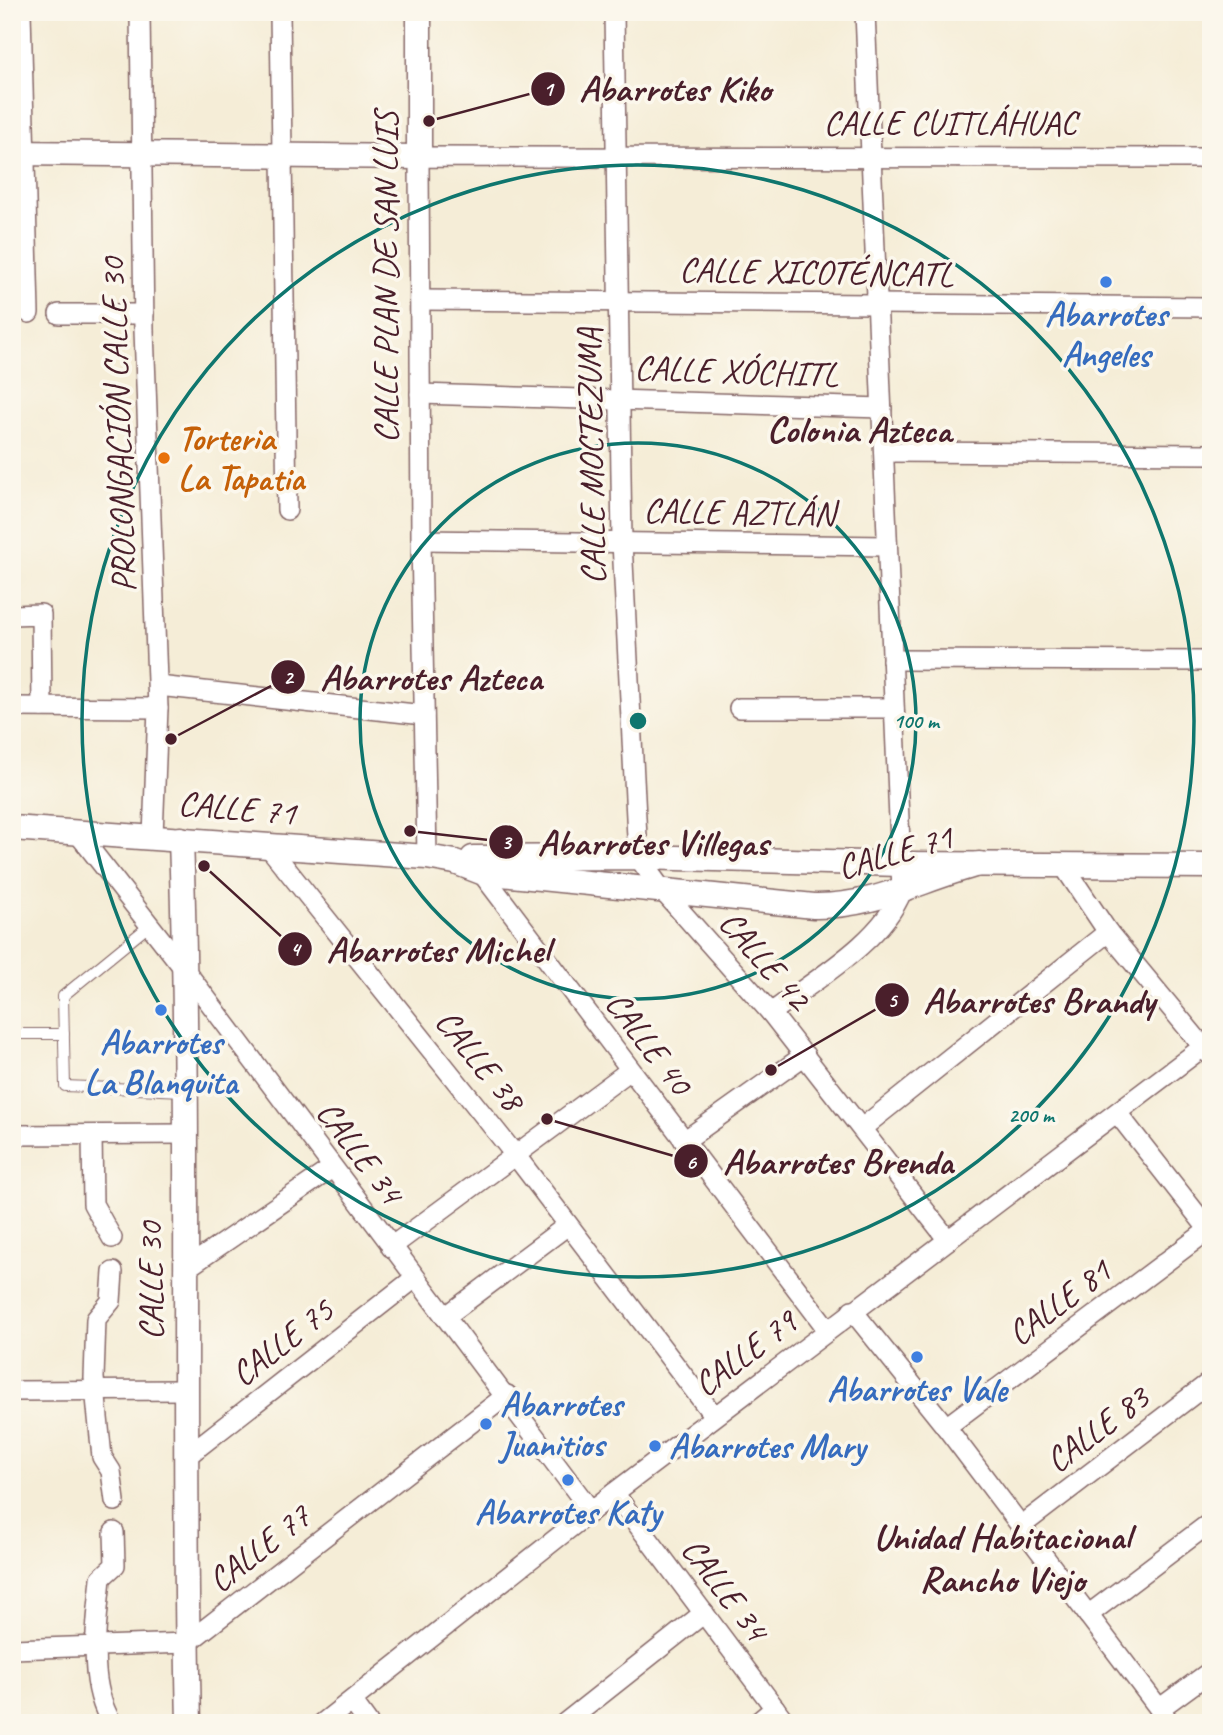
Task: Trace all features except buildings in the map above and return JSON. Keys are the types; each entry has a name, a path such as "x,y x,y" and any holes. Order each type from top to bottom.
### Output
{"street":[{"name":"PROLONGACIÓN CALLE 30","path":"140,12 144,314 159,708 153,836"},
{"path":"280,12 287,510"},
{"name":"CALLE PLAN DE SAN LUIS","path":"419,12 421,541 427,857"},
{"name":"CALLE MOCTEZUMA","path":"614,12 622,541 638,857"},
{"path":"771,1013 871,935 895,908 902,891 865,12"},
{"path":"18,25 19,153 29,313"},
{"name":"CALLE CUITLÁHUAC","path":"19,153 281,157 1211,158"},
{"name":"CALLE XICOTÉNCATL","path":"420,300 1211,307"},
{"path":"59,314 144,314"},
{"name":"CALLE XÓCHITL","path":"420,394 882,408"},
{"path":"884,453 1211,454"},
{"name":"CALLE AZTLÁN","path":"421,541 622,541 887,546"},
{"path":"12,615 41,614 42,707"},
{"path":"892,660 1211,661"},
{"path":"158,686 425,715"},
{"path":"12,707 159,708"},
{"path":"739,708 894,708"},
{"name":"CALLE 71","path":"12,828 427,857 662,890 841,906 869,902 939,874 979,864"},
{"name":"CALLE 34","path":"76,831 186,970 391,1247 507,1395 592,1511"},
{"name":"CALLE 30","path":"181,839 186,970 184,1270 189,1723"},
{"name":"CALLE 38","path":"268,846 516,1156 714,1416"},
{"path":"638,857 662,890"},
{"name":"CALLE 71","path":"471,864 638,857 901,864 1211,866"},
{"name":"CALLE 40","path":"471,864 828,1330"},
{"path":"1063,865 1108,932 1208,1048"},
{"name":"CALLE 42","path":"662,890 771,1013 948,1240"},
{"path":"862,1128 1108,932"},
{"name":"CALLE 79","path":"323,1723 614,1493 852,1310 1208,1048"},
{"path":"684,1141 805,1055"},
{"path":"391,1247 629,1070"},
{"path":"1118,1114 1210,1229"},
{"path":"12,1135 186,1134"},
{"path":"92,1135 93,1204 112,1238"},
{"path":"184,1270 332,1168"},
{"path":"444,1317 568,1225"},
{"name":"CALLE 81","path":"946,1427 1210,1229"},
{"path":"113,1272 111,1301 96,1319 95,1391 102,1457 111,1471 115,1502"},
{"name":"CALLE 75","path":"187,1457 415,1278"},
{"path":"852,1310 946,1427 1164,1716 1211,1671"},
{"name":"CALLE 83","path":"1021,1526 1211,1381"},
{"name":"CALLE 75","path":"12,1391 186,1390"},
{"name":"CALLE 77","path":"187,1643 507,1395"},
{"name":"CALLE 34","path":"614,1493 781,1716"},
{"path":"1088,1615 1211,1522"},
{"path":"112,1723 99,1698 96,1646 101,1578 115,1565 114,1532"},
{"path":"565,1723 704,1613"},
{"path":"12,1649 187,1643"},
{"path":"352,1701 368,1723"},
{"path":"757,1723 781,1716"}],"lane":[{"path":"150,925 64,996 65,1086 184,1091"},
{"path":"12,1034 64,1034"}],"place":[{"name":"Abarrotes Kiko","path":"429,121"},
{"name":"Abarrotes Angeles","path":"1106,282"},
{"name":"Torteria La Tapatia","path":"164,458"},
{"name":"Abarrotes Azteca","path":"171,739"},
{"name":"Abarrotes Villegas","path":"410,831"},
{"name":"Abarrotes Michel","path":"204,866"},
{"name":"Abarrotes La Blanquita","path":"161,1010"},
{"name":"Abarrotes Brandy","path":"771,1070"},
{"name":"Abarrotes Brenda","path":"547,1119"},
{"name":"Abarrotes Vale","path":"917,1357"},
{"name":"Abarrotes Juanitios","path":"486,1424"},
{"name":"Abarrotes Mary","path":"655,1446"},
{"name":"Abarrotes Katy","path":"568,1480"}],"district":[{"name":"Colonia Azteca","path":"859,429"},
{"name":"Unidad Habitacional Rancho Viejo","path":"1002,1558"}]}
